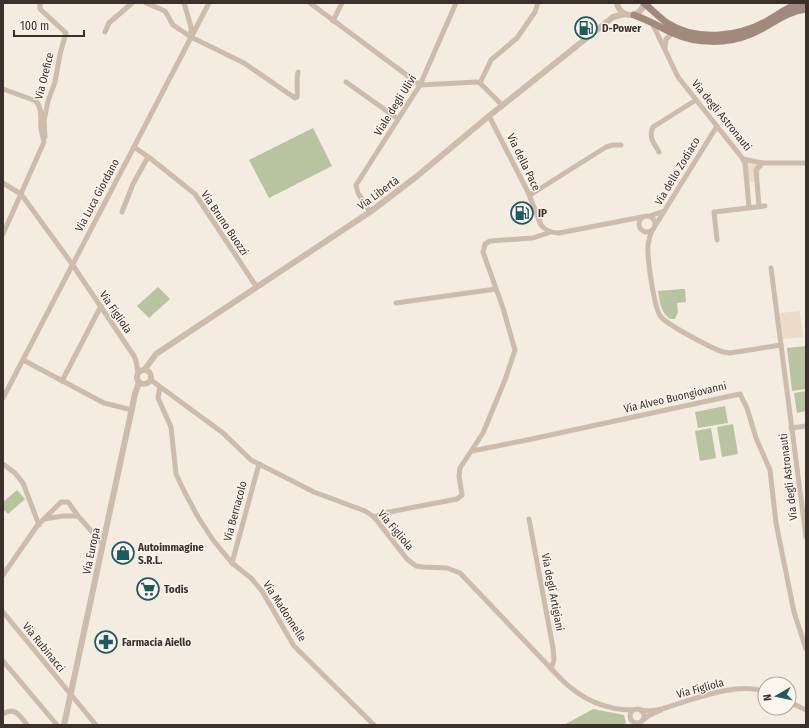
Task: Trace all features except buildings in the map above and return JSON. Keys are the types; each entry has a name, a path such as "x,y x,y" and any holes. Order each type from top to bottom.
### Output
{"main road":[{"path":"644,3 667,23 679,29 691,33 723,35 752,28 767,21 786,8 805,3"},
{"path":"634,15 673,33 709,42 724,41 751,34 769,26 787,14 806,9"}],"street":[{"name":"Via Orefice","path":"40,3 40,9 66,33 60,54 55,82 48,101 44,121 44,142"},
{"path":"105,32 109,23 132,3"},
{"path":"146,3 165,11 173,25 191,37 244,63 294,98 297,97 298,93 298,72"},
{"path":"184,3 191,28 191,37"},
{"name":"Via Luca Giordano","path":"3,398 209,3"},
{"path":"310,3 420,85 477,82 480,83 502,105"},
{"path":"333,21 342,3"},
{"name":"Viale degli Ulivi","path":"370,212 358,193 356,184 420,85 456,3"},
{"path":"480,83 491,60 517,38 535,12 538,3"},
{"path":"617,4 619,9 625,14 634,15 641,11 644,3"},
{"name":"Via Libertà","path":"613,17 617,4"},
{"name":"Via Libertà","path":"145,369 156,354 256,286 370,212 416,177 502,105 613,17 625,14"},
{"name":"Via degli Astronauti","path":"652,22 678,77 744,159 762,163 806,163"},
{"path":"665,50 666,39 673,33"},
{"path":"346,82 398,119"},
{"path":"3,89 36,101 39,104 41,130 44,142 3,234"},
{"path":"659,152 650,137 653,127 696,100"},
{"name":"Via della Pace","path":"489,116 494,123 530,195 541,225 551,232"},
{"name":"Via dello Zodiaco","path":"717,126 653,228 648,246 656,308 663,319 723,352 730,353 781,345"},
{"path":"530,195 606,147 621,145"},
{"name":"Via Bruno Buozzi","path":"134,147 195,194 256,286"},
{"path":"122,212 133,184 148,157"},
{"path":"744,159 749,208"},
{"path":"717,240 714,212 762,206 756,179 756,170 762,163"},
{"path":"746,178 750,182 754,182 756,179"},
{"path":"3,183 22,194"},
{"name":"Via Figliola","path":"22,194 72,264 134,356 138,373"},
{"path":"374,517 384,513 462,496 459,471 490,418 515,350 483,252 486,243 496,240 532,238 551,232 560,233 650,216 664,211"},
{"path":"625,220 648,232 653,228 655,221 650,216"},
{"path":"642,217 639,221 648,246"},
{"path":"771,268 791,428"},
{"path":"396,303 496,289"},
{"path":"62,381 101,306"},
{"path":"22,360 104,403 132,410"},
{"path":"145,369 151,373 151,380 145,384 139,382 137,378 140,370 145,369"},
{"name":"Via Figliola","path":"151,380 223,433 251,460 314,492 364,511 374,517 411,563 416,566 447,568 460,572 569,688 597,704 623,710 662,709 696,698 743,688 757,689"},
{"name":"Via Europa","path":"64,725 139,382"},
{"name":"Via Madonnelle","path":"160,387 158,398 171,427 176,474 198,517 213,540 232,563 251,578 262,591 294,646 374,725"},
{"name":"Via Alveo Buongiovanni","path":"472,451 740,394 747,408 756,438 770,470 776,523 794,612 806,649"},
{"name":"Via degli Astronauti","path":"806,426 791,428 806,537"},
{"path":"3,464 15,473 23,483 39,525"},
{"name":"Via Bernacolo","path":"232,563 259,464"},
{"path":"3,575 39,525 61,502 68,502 78,516 103,544"},
{"path":"43,520 49,517 78,516"},
{"name":"Via degli Artigiani","path":"528,519 553,648 554,660 551,669"},
{"name":"Via Rubinacci","path":"3,612 96,725"},
{"path":"3,660 57,725"},
{"path":"632,722 643,720 662,709"},
{"path":"3,714 11,710 14,711 18,713 27,725"},
{"path":"623,710 632,722"},
{"path":"632,722 633,710"},
{"path":"640,710 644,713 643,720"}],"green space":[{"path":"313,128 332,166 269,198 249,160"},
{"path":"158,287 170,299 149,318 137,306"},
{"path":"685,289 686,302 677,303 678,312 675,319 670,319 662,310 658,291"},
{"path":"806,346 806,389 792,391 787,348"},
{"path":"806,391 806,411 797,413 794,393"},
{"path":"725,406 728,423 698,428 695,412"},
{"path":"733,424 738,454 722,457 717,427"},
{"path":"711,428 716,458 700,461 695,431"},
{"path":"17,490 25,499 8,514 3,509 3,502"},
{"path":"593,709 624,715 626,723 624,725 564,725"}],"shaded area":[{"path":"741,160 764,167 760,170 759,178 754,182 750,182 744,177"},
{"path":"800,311 803,337 783,339 780,313"}],"place":[{"name":"D-Power","path":"586,28"},
{"name":"IP","path":"522,213"},
{"name":"Autoimmagine S.R.L.","path":"123,553"},
{"name":"Todis","path":"148,589"},
{"name":"Farmacia Aiello","path":"106,642"}]}
